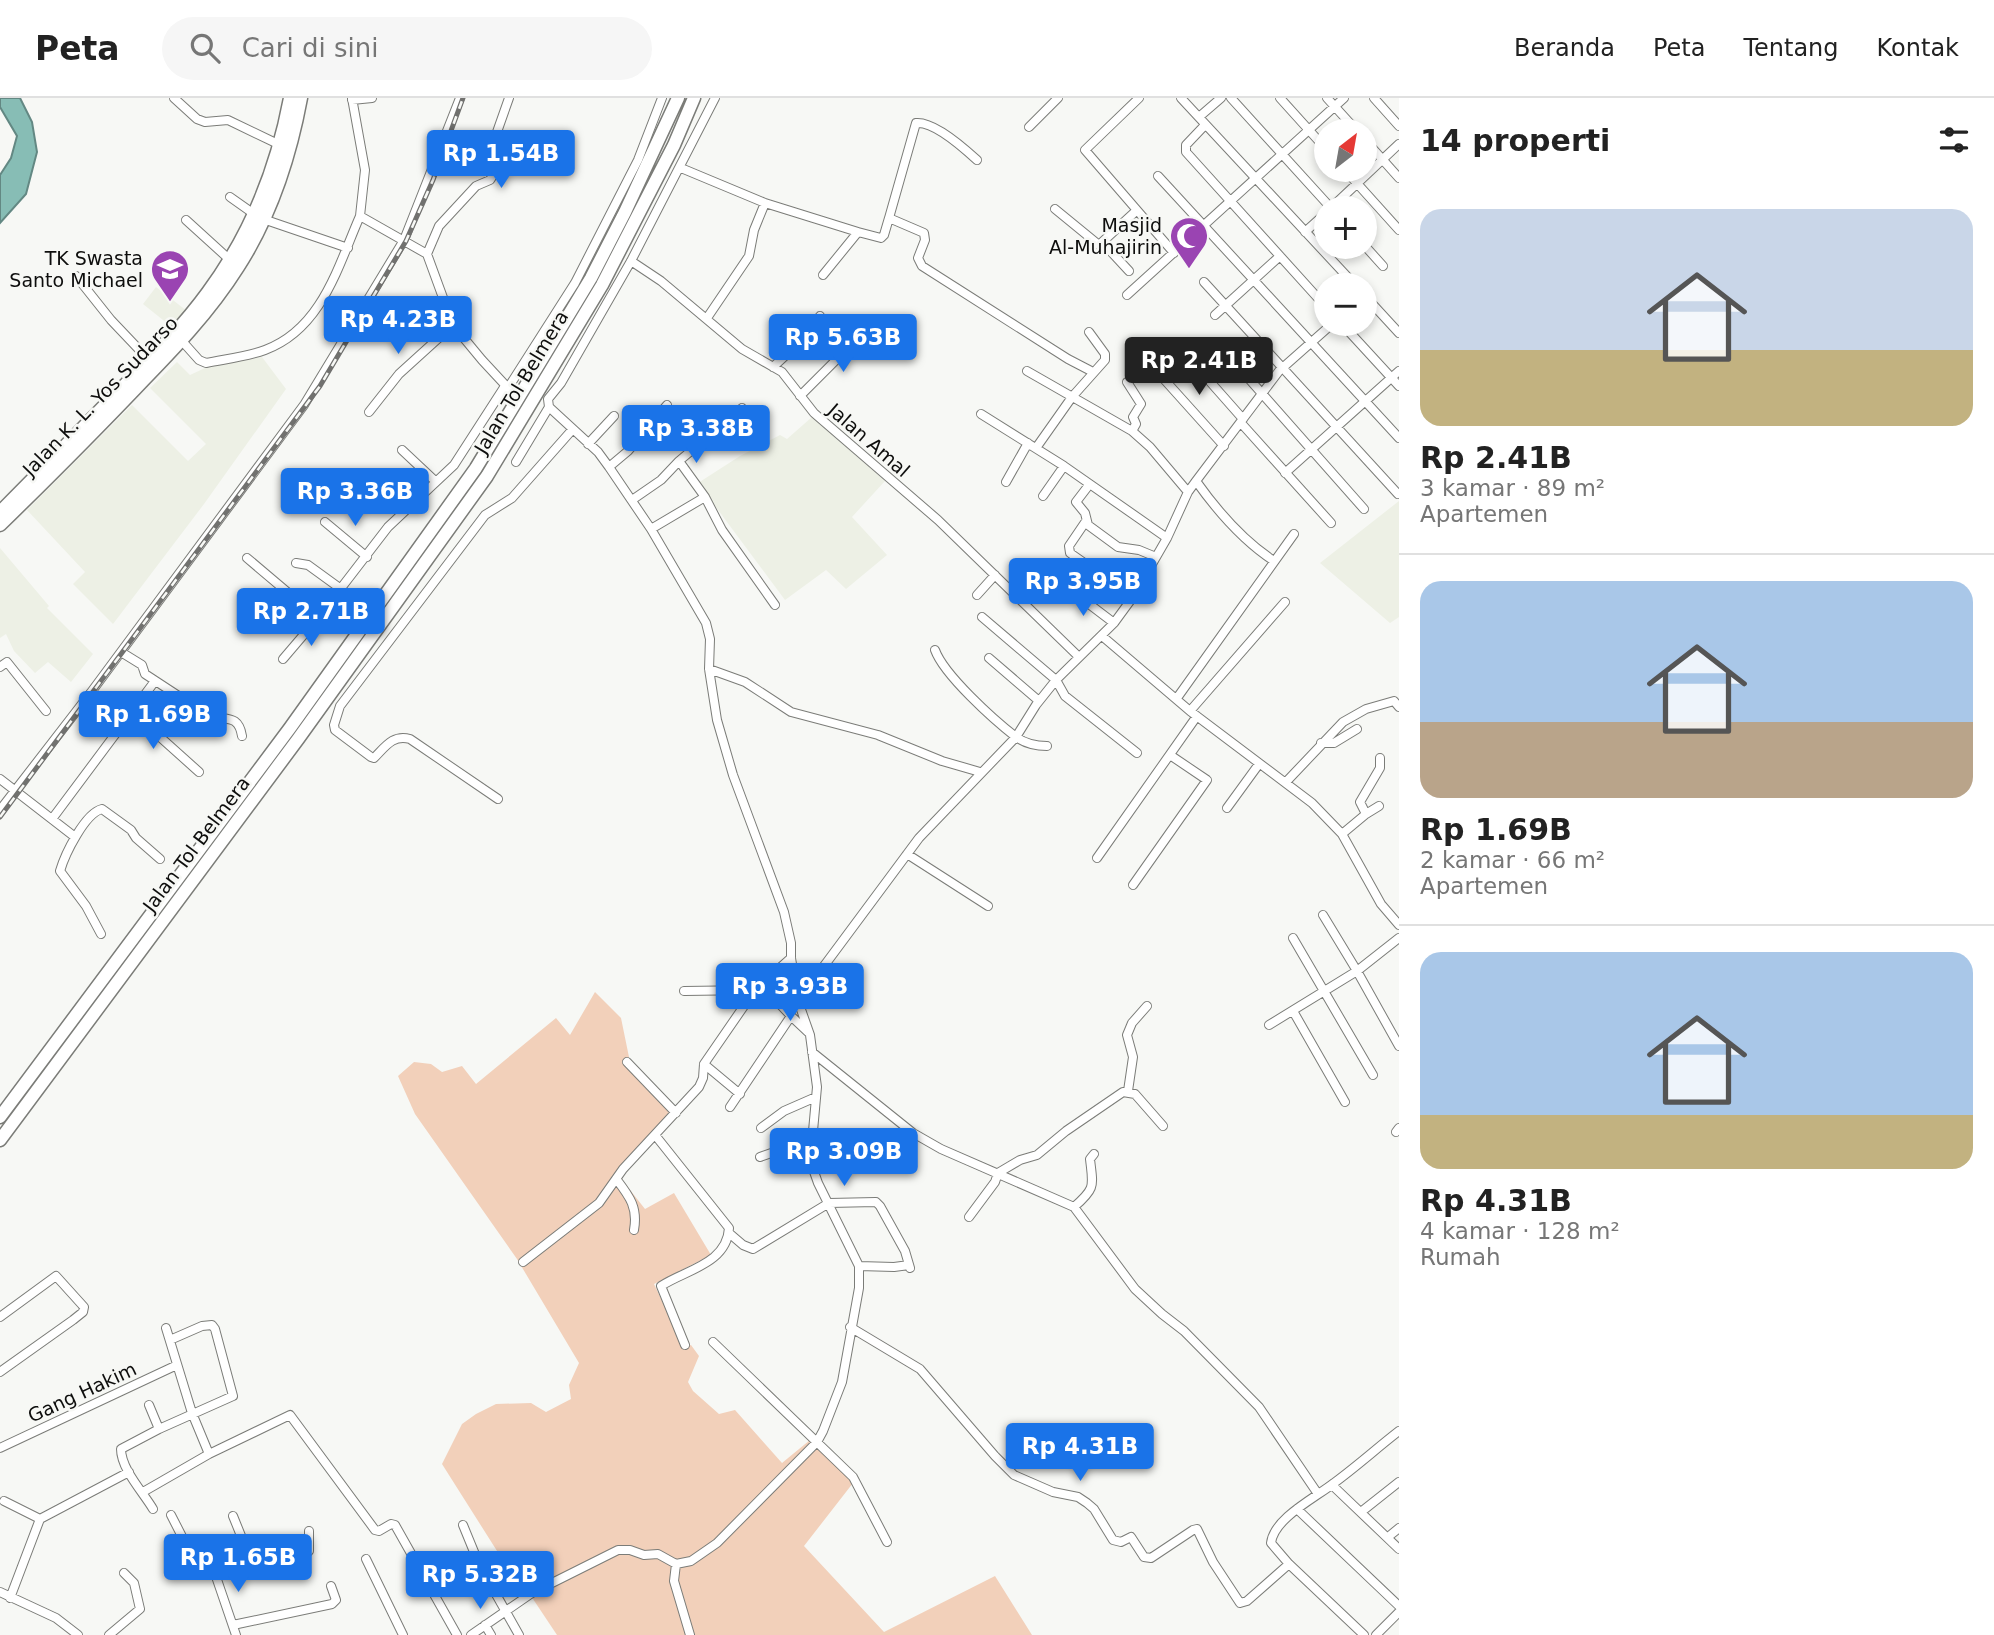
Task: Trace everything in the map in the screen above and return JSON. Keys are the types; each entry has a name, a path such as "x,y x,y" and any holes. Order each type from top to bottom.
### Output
{"highway":[{"name":"Jalan K. L. Yos Sudarso","path":"0,525 182,341 217,298 239,265 259,217 285,167 284,145 290,98"},
{"name":"Jalan K. L. Yos Sudarso","path":"284,145 301,98"},
{"name":"Jalan Tol Belmera","path":"0,1117 290,728 477,468 591,278 678,98"},
{"name":"Jalan Tol Belmera","path":"0,1140 306,728 487,476 602,285 674,145 694,98"},
{"name":"Jalan K. L. Yos Sudarso","path":"0,512 149,360 200,303 259,217"}],"street":[{"path":"174,98 197,119 205,122 228,120 284,145"},
{"path":"182,341 199,360 206,363 266,350 293,335 306,323 320,303 348,248 360,216 365,170 352,99 372,98"},
{"path":"0,810 304,405 404,240 460,98"},
{"path":"499,166 491,155 491,149 509,98"},
{"path":"283,659 394,520 454,465 466,449 575,282 638,160 662,98"},
{"path":"471,1635 532,1592 618,1550 630,1550 644,1555 658,1554 676,1564 691,1561 717,1542 823,1432 842,1382 859,1288 859,1266 818,1183 813,1166 812,1142 817,1087 810,1035 798,1001 784,912 733,775 717,720 709,669 709,630 651,529 609,467 549,407 548,399 561,383 631,261 715,98"},
{"path":"1029,127 1058,98"},
{"path":"1139,98 1086,150 1174,253"},
{"path":"1181,98 1344,273"},
{"path":"1199,117 1221,98"},
{"path":"1231,98 1331,208 1399,145"},
{"path":"1280,98 1314,136"},
{"path":"1327,98 1346,119"},
{"path":"1127,295 1344,98"},
{"path":"1374,98 1399,125"},
{"path":"681,168 765,203 880,238 884,235 916,123 923,122 934,128 977,160"},
{"path":"1205,125 1185,148 1314,294"},
{"path":"1377,154 1399,178"},
{"path":"427,254 439,226 476,186 490,180 499,166 510,160 523,165"},
{"path":"1158,176 1399,438"},
{"path":"1358,184 1399,230"},
{"path":"230,197 259,217 348,248"},
{"path":"707,318 748,257 754,230 765,203"},
{"path":"1055,209 1095,244 1103,243 1136,211"},
{"path":"360,216 427,254 453,325 507,387"},
{"path":"889,218 924,233 925,240 918,258 922,266 1068,359 1093,372"},
{"path":"186,220 230,260"},
{"path":"1305,232 1314,224"},
{"path":"822,275 858,232"},
{"path":"1103,243 1129,271"},
{"path":"1215,315 1280,256"},
{"path":"1377,259 1383,266"},
{"name":"Jalan Amal","path":"631,261 662,281 742,349 788,378 814,413 939,520 1079,656"},
{"path":"76,276 111,320 149,360"},
{"path":"1204,282 1284,366 1398,494"},
{"path":"1377,309 1399,333"},
{"path":"773,367 804,338 820,316"},
{"path":"369,412 399,374 453,325"},
{"path":"800,396 835,360 857,329"},
{"path":"1006,482 1032,446 1106,357 1089,332"},
{"path":"798,1001 907,854 980,772 1016,737 1056,680 1114,623 1133,597 1167,538 1188,492 1284,366 1319,336"},
{"path":"1353,336 1399,386"},
{"path":"1187,344 1191,359 1285,473 1331,523"},
{"path":"1220,346 1364,509"},
{"path":"1153,367 1224,446"},
{"path":"1027,371 1132,431 1150,447 1188,492"},
{"path":"1285,473 1399,371"},
{"path":"1126,382 1141,404 1133,417 1136,424 1132,431"},
{"path":"609,467 628,451 667,405"},
{"path":"516,462 549,407"},
{"path":"632,500 661,480 679,461 742,408"},
{"path":"981,414 1064,466 1167,538"},
{"path":"588,444 614,416"},
{"path":"499,799 410,739 400,736 392,740 373,758 335,730 334,725 340,706 485,515 512,498 572,430"},
{"path":"402,450 435,481"},
{"path":"679,461 705,497 722,530 775,605"},
{"path":"1043,496 1064,466"},
{"path":"1196,481 1239,534 1274,561"},
{"path":"1089,485 1076,502 1092,528 1118,547 1139,550 1156,557"},
{"path":"651,529 705,497"},
{"path":"1086,521 1069,546 1070,553 1133,597"},
{"path":"325,522 367,557"},
{"path":"1177,698 1294,534"},
{"path":"247,558 318,618"},
{"path":"296,563 308,565 341,589"},
{"path":"977,595 995,575"},
{"path":"1068,588 1114,623"},
{"path":"1097,858 1170,755 1193,714 1285,602"},
{"path":"982,617 1056,680 1065,696 1137,752"},
{"path":"1102,636 1193,714 1312,803 1342,834 1381,904 1399,925"},
{"path":"935,650 946,671 1016,737 1035,746 1047,746"},
{"path":"121,652 142,665 145,674 212,717 236,721 242,736"},
{"path":"989,658 1039,701"},
{"path":"0,667 7,662 46,710"},
{"path":"709,669 745,682 791,712 878,735 942,761 980,772"},
{"path":"52,819 155,681"},
{"path":"140,700 163,719 160,737 199,772"},
{"path":"1286,782 1343,722 1366,709 1397,701"},
{"path":"1321,743 1334,743 1357,729"},
{"path":"1133,885 1207,780 1170,755"},
{"path":"1366,814 1360,802 1380,768 1380,758"},
{"path":"1227,808 1259,764"},
{"path":"0,779 75,837"},
{"path":"1342,834 1379,806"},
{"path":"100,934 86,906 60,871 75,837 95,811 102,809 130,829 136,838 160,859"},
{"path":"907,854 988,906"},
{"path":"1324,915 1399,1046"},
{"path":"1293,938 1373,1075"},
{"path":"1269,1025 1357,971 1399,938"},
{"path":"523,1262 599,1203 623,1169 699,1087 704,1078 704,1063 757,987 791,958"},
{"path":"684,991 757,987 810,1035"},
{"path":"969,1217 995,1182 998,1173 1020,1160 1037,1155 1066,1131 1128,1091 1133,1057 1127,1035 1132,1023 1147,1006"},
{"path":"1293,1011 1345,1102"},
{"path":"730,1107 791,1016"},
{"path":"813,1052 913,1133 941,1149 1074,1207 1135,1289 1184,1331 1259,1407 1318,1494"},
{"path":"626,1062 676,1113"},
{"path":"704,1063 740,1094"},
{"path":"1128,1091 1143,1102 1163,1126"},
{"path":"761,1128 784,1111 816,1097"},
{"path":"655,1135 729,1228 723,1247 713,1259 661,1286 685,1345"},
{"path":"760,1157 780,1150 805,1165 813,1166"},
{"path":"1074,1207 1086,1197 1094,1184 1090,1159 1094,1154"},
{"path":"617,1180 634,1205 637,1216 634,1230"},
{"path":"729,1233 743,1245 753,1249 829,1203 876,1202 905,1251 910,1266 859,1266"},
{"path":"0,1317 57,1276 84,1307 83,1312 73,1320 0,1371"},
{"path":"153,1509 129,1472 120,1453 121,1449 192,1413 233,1396 215,1329 207,1324 170,1340"},
{"path":"850,1327 920,1369 1014,1475 1053,1492 1078,1497 1094,1509 1117,1542 1131,1537 1144,1557 1148,1559 1197,1529 1213,1562 1240,1603 1247,1601 1289,1564"},
{"path":"166,1328 192,1413 209,1454"},
{"path":"713,1342 853,1477 887,1542"},
{"name":"Gang Hakim","path":"0,1448 177,1365"},
{"path":"149,1405 159,1429"},
{"path":"143,1492 209,1454 286,1415 293,1417 375,1530 395,1525 457,1635"},
{"path":"1364,1635 1289,1564 1271,1540 1273,1533 1297,1509 1332,1485 1399,1431"},
{"path":"10,1598 40,1519 129,1472"},
{"path":"1361,1512 1399,1482"},
{"path":"1332,1485 1399,1549"},
{"path":"4,1501 40,1519"},
{"path":"1297,1509 1399,1606"},
{"path":"171,1515 195,1562 201,1565 307,1554 309,1531"},
{"path":"233,1516 250,1558"},
{"path":"463,1525 479,1563 519,1635"},
{"path":"1388,1537 1399,1528"},
{"path":"366,1559 403,1635"},
{"path":"211,1562 236,1635"},
{"path":"676,1564 674,1581 690,1635"},
{"path":"109,1635 141,1609 134,1583 124,1573"},
{"path":"233,1625 332,1604 336,1600 331,1586"},
{"path":"0,1592 56,1618 78,1635"},
{"path":"1376,1635 1399,1612"},
{"path":"485,1625 491,1635"}],"shaded area":[{"path":"156,287 187,311 173,328 143,304"},
{"path":"262,357 286,389 204,504 113,624 73,584 85,572 27,510 132,405 188,461 206,444 150,388 177,362 190,375 205,368"},
{"path":"812,417 885,481 852,517 887,555 846,589 826,570 785,600 698,483 780,435 787,439"},
{"path":"1399,501 1399,617 1390,623 1320,563"},
{"path":"0,548 49,606 47,608 93,654 71,682 48,662 35,673 14,651 6,634 0,638"},
{"path":"595,992 621,1018 630,1062 670,1114 619,1176 645,1209 674,1193 711,1255 654,1284 684,1347 691,1345 699,1356 688,1382 693,1391 719,1414 735,1410 782,1463 810,1440 853,1483 804,1546 884,1632 995,1576 1032,1635 557,1635 523,1584 511,1573 442,1464 462,1424 476,1414 496,1404 531,1403 546,1412 571,1399 569,1385 579,1363 517,1259 415,1114 398,1076 414,1062 431,1064 442,1072 462,1066 476,1084 556,1018 570,1035"}],"water":[{"path":"0,98 20,98 32,122 37,152 26,194 0,223 0,175 11,158 17,136 0,107"}],"railway":[{"path":"0,817 320,386 406,241 433,180 463,98"}],"place":[{"name":"Masjid Al-Muhajirin","path":"1189,270"},
{"name":"TK Swasta Santo Michael","path":"170,303"}]}
